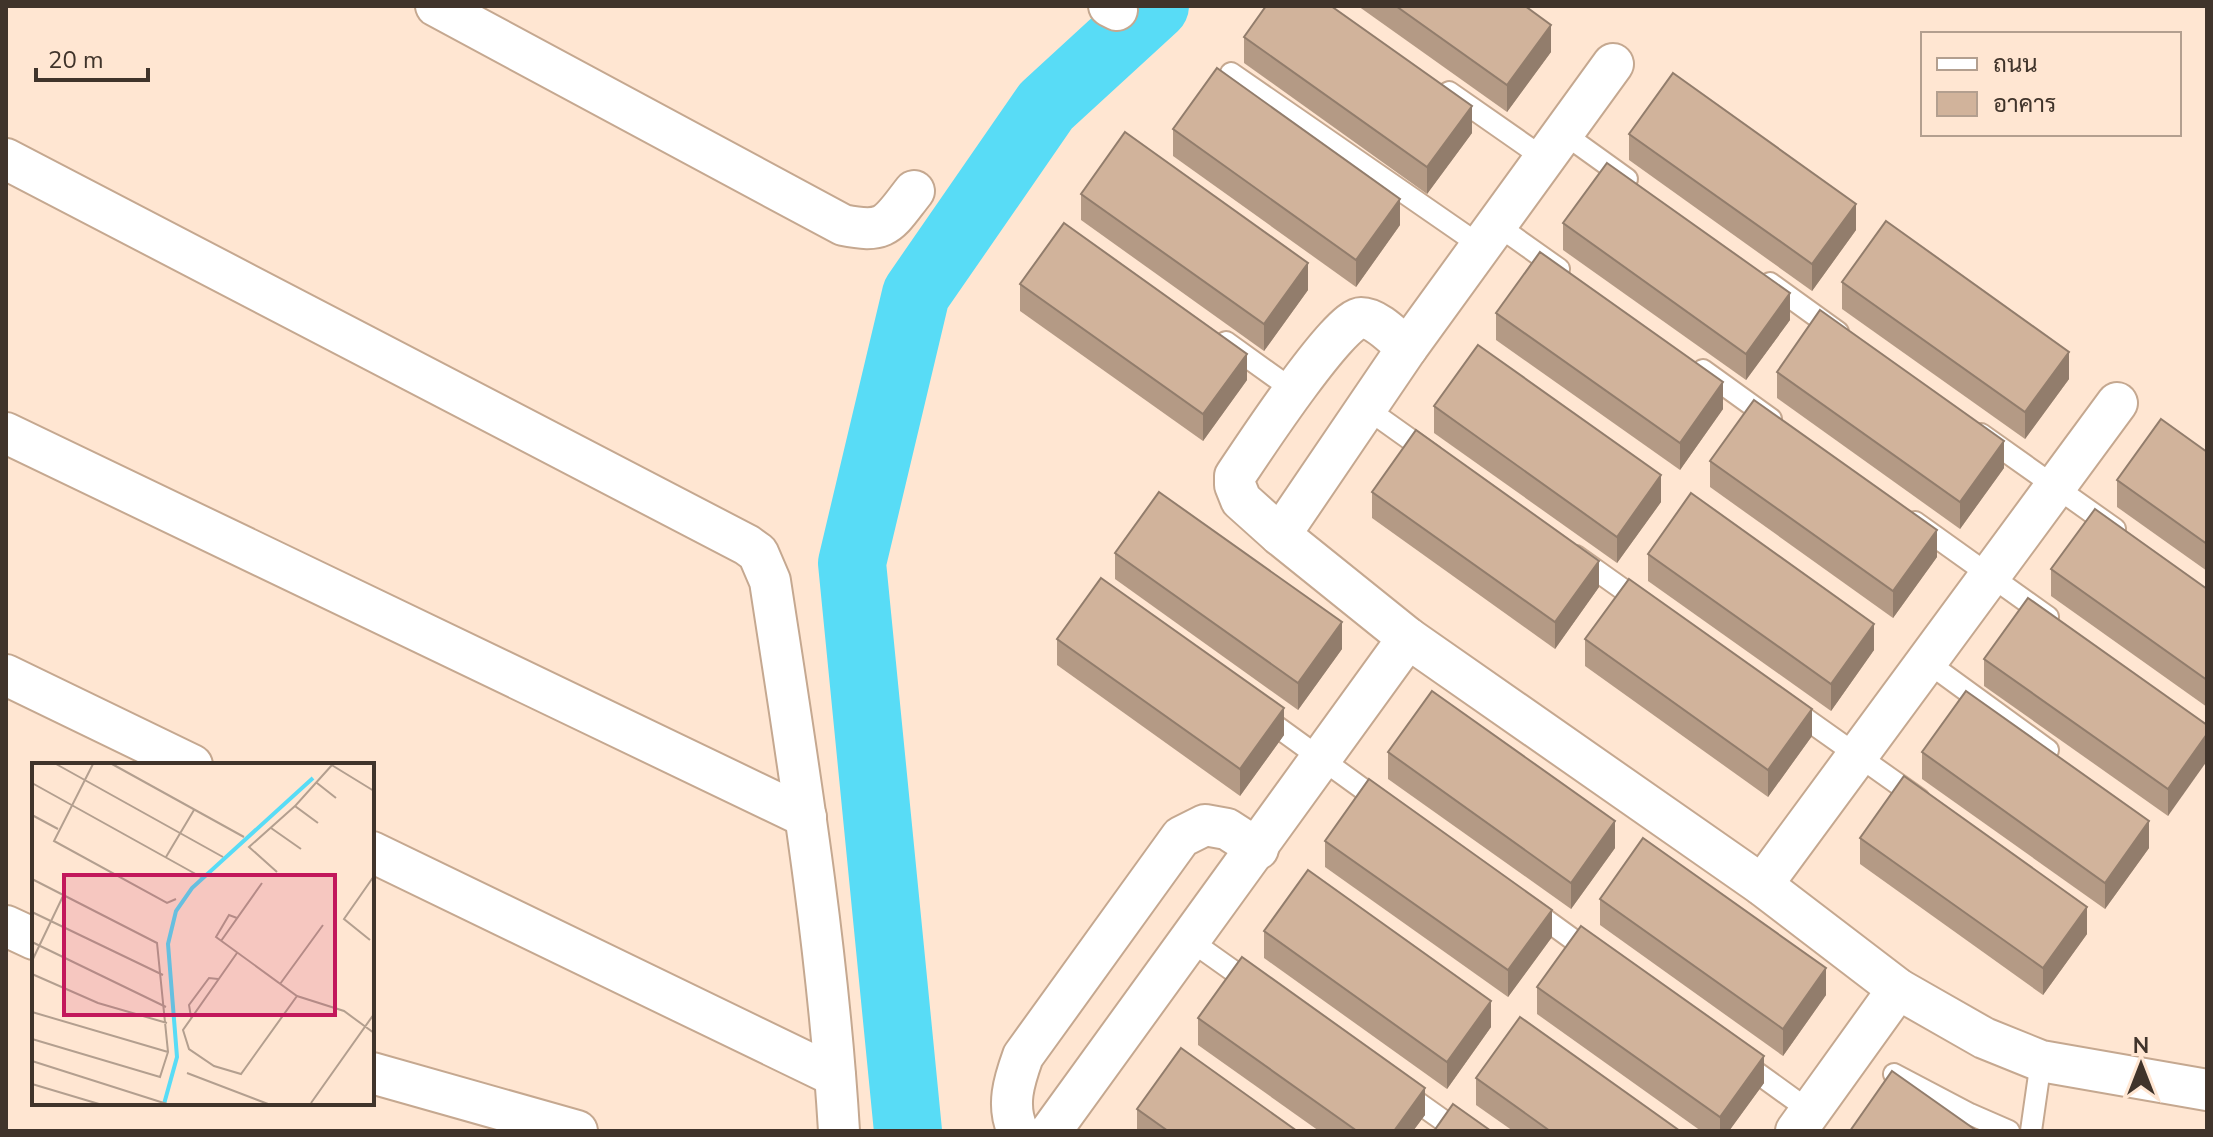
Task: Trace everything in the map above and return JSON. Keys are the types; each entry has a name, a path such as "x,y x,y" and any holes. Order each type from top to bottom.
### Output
{"street":[{"path":"436,6 843,225 867,230 887,225 914,191"},
{"path":"1280,535 1407,348 1613,64"},
{"path":"6,159 758,553 770,581 806,817 839,1131"},
{"path":"1407,348 1372,320 1356,319 1349,323 1293,390 1235,476 1241,500 1408,638 1762,885 1898,989 1984,1038 2041,1061 2207,1090"},
{"path":"1762,885 2117,403"},
{"path":"6,433 806,817"},
{"path":"1061,1128 1408,638"},
{"path":"6,675 188,763"},
{"path":"1018,1131 1011,1109 1014,1082 1023,1056 1181,837 1205,825 1227,829 1258,849"},
{"path":"374,853 835,1076"},
{"path":"6,926 32,938"},
{"path":"1803,1121 1898,989"},
{"path":"374,1074 577,1131"}],"lane":[{"path":"1231,73 1489,236 1573,279"},
{"path":"1430,78 1554,146 1641,189"},
{"path":"1757,274 1848,339"},
{"path":"1204,326 1293,390"},
{"path":"1688,360 1789,432"},
{"path":"1366,408 1454,470"},
{"path":"1965,422 2131,540"},
{"path":"1902,513 2067,631"},
{"path":"1554,540 1667,620"},
{"path":"1927,662 2062,760"},
{"path":"1781,701 1932,809"},
{"path":"1245,704 1396,813"},
{"path":"1509,894 1609,966"},
{"path":"1191,941 1266,995"},
{"path":"1722,1048 1803,1121"},
{"path":"2031,1131 2041,1061"},
{"path":"1894,1074 2009,1131"},
{"path":"1392,1084 1458,1131"}],"building":[{"path":"1266,6 1331,6 1472,106 1427,167 1244,37"},
{"path":"1396,6 1525,6 1551,25 1507,85"},
{"path":"1217,68 1400,199 1356,260 1173,129"},
{"path":"1673,73 1856,204 1812,264 1629,134"},
{"path":"1125,132 1308,263 1264,324 1081,194"},
{"path":"1607,163 1790,293 1746,354 1563,223"},
{"path":"1886,221 2069,352 2025,412 1842,282"},
{"path":"1064,223 1247,354 1203,414 1020,284"},
{"path":"1540,252 1723,382 1680,443 1496,313"},
{"path":"1820,310 2004,441 1960,502 1777,372"},
{"path":"1478,345 1661,475 1617,537 1434,406"},
{"path":"1754,400 1937,530 1893,591 1710,461"},
{"path":"2161,419 2207,452 2207,544 2117,480"},
{"path":"1416,430 1599,561 1555,622 1372,492"},
{"path":"1159,492 1342,622 1298,683 1115,553"},
{"path":"1691,493 1874,624 1831,684 1648,554"},
{"path":"2095,509 2207,589 2207,680 2051,569"},
{"path":"1101,578 1284,708 1240,769 1057,639"},
{"path":"1629,579 1812,709 1768,770 1585,639"},
{"path":"2028,598 2207,725 2207,734 2168,789 1984,659"},
{"path":"1432,691 1615,821 1571,883 1388,752"},
{"path":"1966,691 2149,821 2105,883 1922,752"},
{"path":"1904,776 2087,907 2043,968 1860,838"},
{"path":"1369,779 1552,910 1508,970 1325,841"},
{"path":"1643,838 1826,968 1783,1029 1600,899"},
{"path":"1308,870 1491,1001 1447,1062 1264,931"},
{"path":"1581,926 1764,1056 1720,1117 1537,987"},
{"path":"1242,957 1425,1088 1394,1131 1357,1131 1198,1018"},
{"path":"1520,1017 1680,1131 1550,1131 1476,1078"},
{"path":"1181,1048 1297,1131 1168,1131 1137,1109"},
{"path":"1892,1071 1977,1131 1850,1131"},
{"path":"1453,1104 1491,1131 1434,1131"}],"waterway":[{"path":"908,1131 852,563 916,294 1046,106 1155,6"}]}
